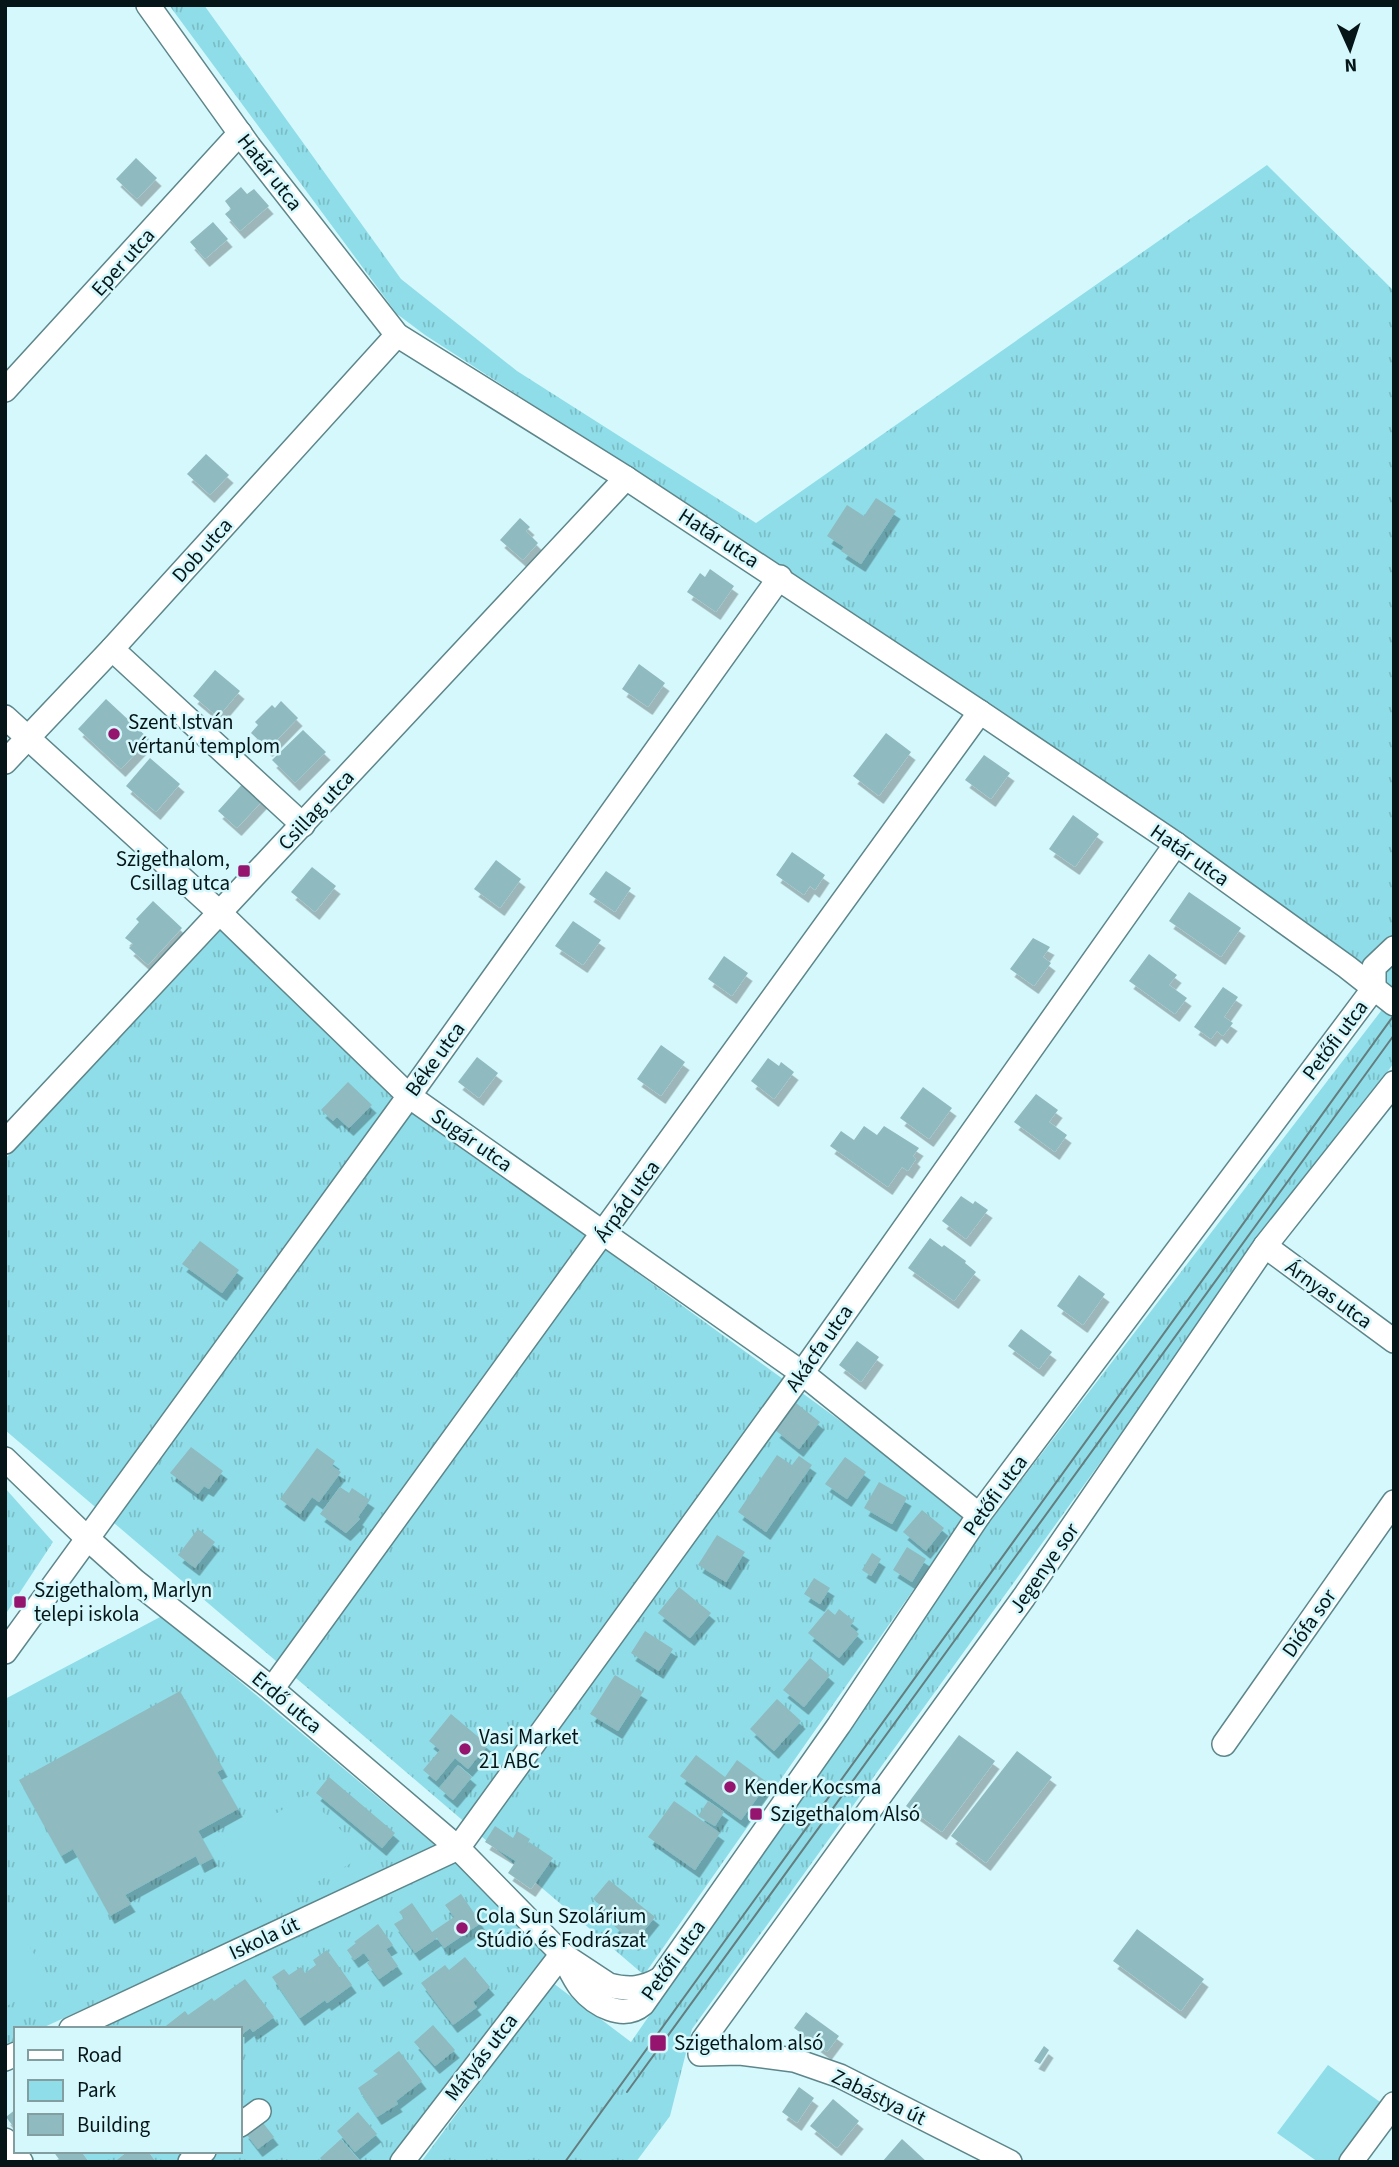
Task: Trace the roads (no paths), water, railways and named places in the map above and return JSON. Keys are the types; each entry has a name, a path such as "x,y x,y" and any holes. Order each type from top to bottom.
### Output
{"street":[{"name":"Határ utca","path":"148,5 240,133 397,335 780,577 1177,845 1394,1004"},
{"name":"Eper utca","path":"5,390 240,133"},
{"name":"Dob utca","path":"5,762 112,649 397,335"},
{"name":"Csillag utca","path":"5,1142 626,478"},
{"name":"Béke utca","path":"5,1652 409,1096 780,577"},
{"path":"112,649 303,825"},
{"name":"Árpád utca","path":"272,1689 981,712"},
{"name":"Sugár utca","path":"5,717 220,913 409,1096 802,1373 979,1515"},
{"name":"Akácfa utca","path":"458,1848 802,1373 1177,845"},
{"name":"Petőfi utca","path":"638,2008 839,1725 979,1515 1374,988 1374,967 1394,948"},
{"name":"Jegenye sor","path":"700,2054 703,2040 710,2028 1024,1597 1265,1246 1394,1083"},
{"name":"Árnyas utca","path":"1265,1246 1394,1341"},
{"name":"Erdő utca","path":"5,1459 135,1581 272,1689 458,1848 562,1954 609,1985 639,1988 660,1979"},
{"name":"Diófa sor","path":"1224,1744 1394,1503"},
{"name":"Iskola út","path":"75,2027 458,1848"},
{"name":"Erdő utca","path":"562,1954 582,1989 591,1997 609,2009 638,2008"},
{"name":"Mátyás utca","path":"402,2162 562,1954"},
{"name":"Zabástya út","path":"700,2054 740,2053 794,2060 840,2076 1010,2162"},
{"path":"1351,2162 1394,2104"},
{"path":"242,2124 259,2111"}],"tram line":[{"path":"565,2162 1394,1015"},
{"path":"627,2092 1394,1035"}],"place":[{"name":"Szent István vértanú templom","path":"114,734"},
{"name":"Szigethalom, Csillag utca","path":"244,871"},
{"name":"Szigethalom, Marlyn telepi iskola","path":"20,1602"},
{"name":"Vasi Market 21 ABC","path":"465,1749"},
{"name":"Kender Kocsma","path":"730,1787"},
{"name":"Szigethalom Alsó","path":"756,1814"},
{"name":"Cola Sun Szolárium Stúdió és Fodrászat","path":"462,1928"},
{"name":"Szigethalom alsó","path":"658,2043"}]}
